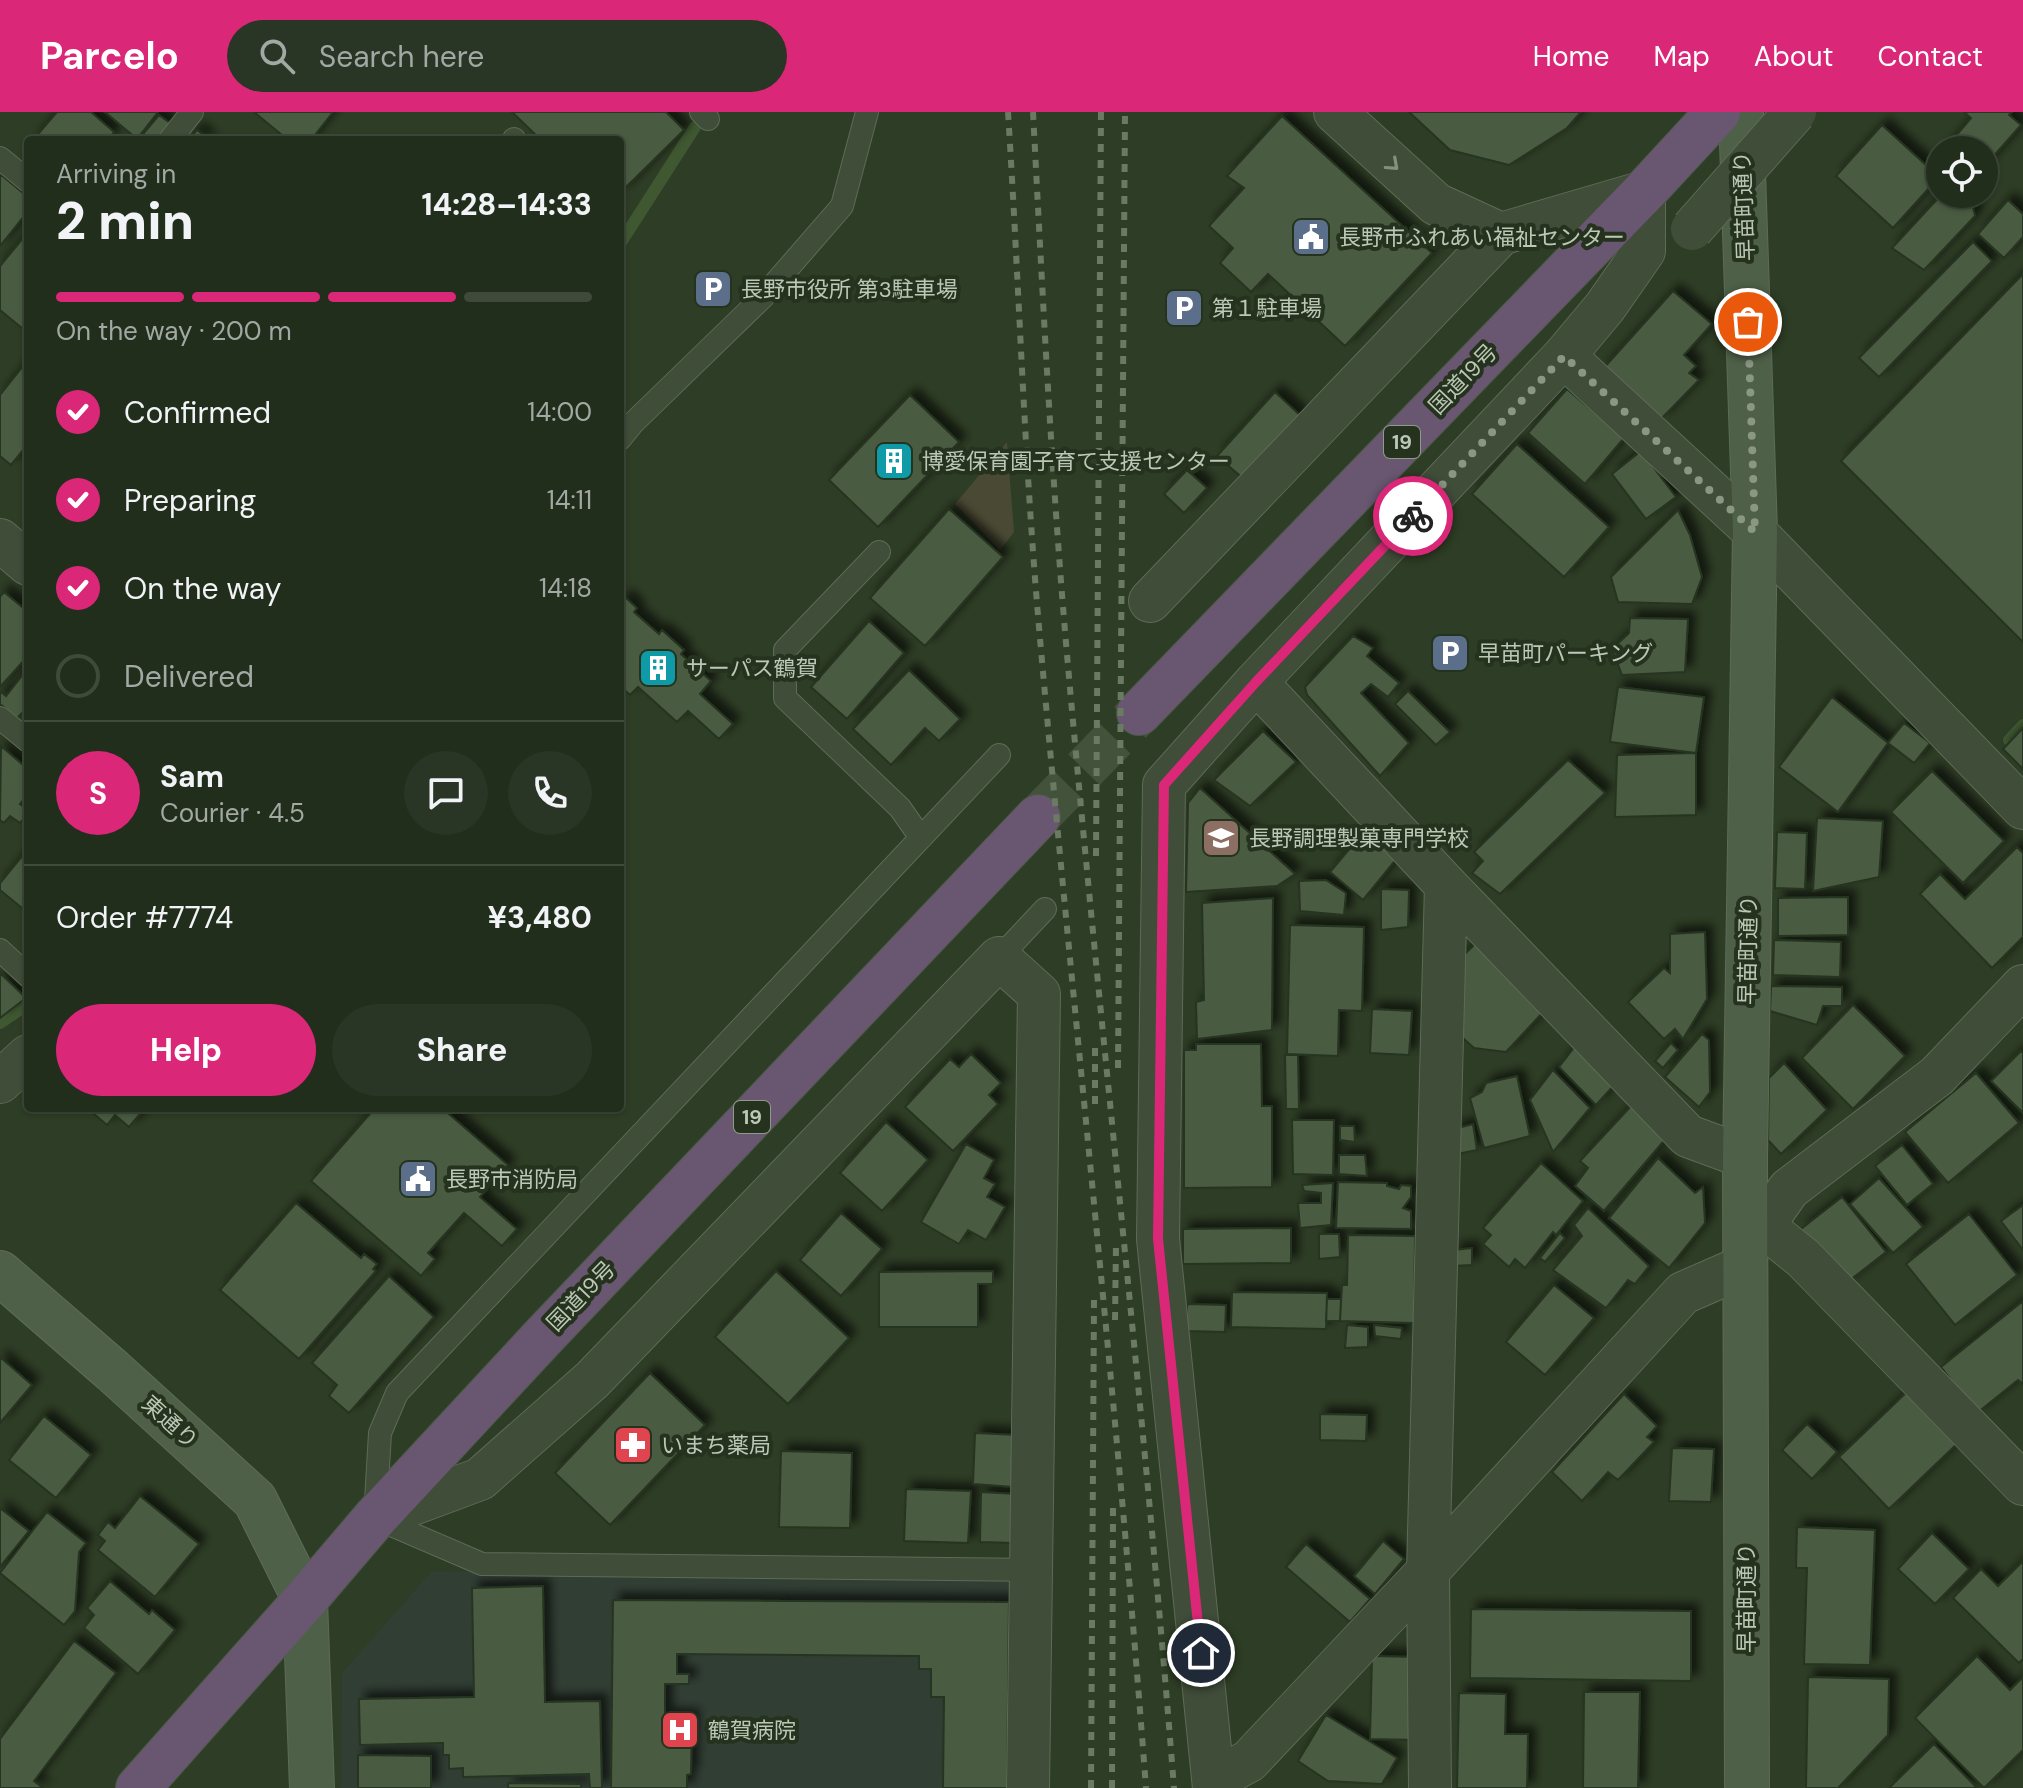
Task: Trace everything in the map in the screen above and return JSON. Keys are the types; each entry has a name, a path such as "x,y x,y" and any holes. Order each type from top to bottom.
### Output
{"highway":[{"name":"国道19号","path":"1139,713 1718,112"},
{"name":"国道19号","path":"138,1788 375,1518 1038,817"}],"street":[{"path":"1335,112 1436,204 1501,234"},
{"name":"早苗町通り","path":"1741,112 1755,532 1745,1157 1751,1240 1747,1788"},
{"path":"1692,229 1795,112"},
{"path":"1150,601 1501,234 1644,192 1644,251 1605,307 1564,356 1256,682 1164,785 1158,1239 1214,1784 1249,1761 1683,1293 1751,1240 1789,1189 1937,1076 2023,986"},
{"path":"1564,356 1755,532 2023,808"},
{"path":"0,540 24,561"},
{"path":"1256,682 1688,1136 1745,1157"},
{"path":"1430,1788 1428,1571 1446,885"},
{"path":"375,1518 480,1479 592,1380 999,958 1039,994 1028,1788"},
{"path":"0,1082 24,1060"},
{"path":"1751,1240 1803,1258 2023,1484"},
{"name":"東通り","path":"0,1273 255,1500 305,1600"},
{"path":"305,1600 312,1788"}],"lane":[{"path":"173,136 192,112"},
{"path":"624,434 763,297 842,206 867,112"},
{"path":"0,158 24,178"},
{"path":"879,552 785,650 785,698 900,808 921,838"},
{"path":"0,718 24,738"},
{"path":"999,755 397,1393 380,1433 375,1518 482,1564 1032,1570"},
{"path":"999,958 1045,909"},
{"path":"0,950 24,972"}],"shaded area":[{"path":"1007,442 1014,532 1000,550 955,504"},
{"name":"鶴賀病院","path":"432,1571 1021,1580 1017,1788 341,1788 342,1673"}],"building":[{"path":"57,112 91,112 114,132 111,136 36,136"},
{"path":"105,112 158,112 139,136 133,136"},
{"path":"254,112 333,112 314,136 283,136"},
{"path":"512,112 666,112 684,130 624,189 624,136 537,136"},
{"path":"1409,112 1581,112 1567,128 1509,165 1450,150"},
{"path":"1964,112 2012,112 2009,115 2021,125 1998,151 1998,136 1956,136 1971,118"},
{"path":"159,115 170,123 159,136 141,136"},
{"path":"1282,116 1432,253 1345,346 1268,274 1251,292 1220,263 1233,248 1209,226 1244,188 1227,176"},
{"path":"1882,125 1926,165 1926,191 1893,228 1836,176"},
{"path":"0,174 24,194 24,216 0,246"},
{"path":"2008,200 2023,214 2023,237 2004,258 1978,234"},
{"path":"1929,208 1973,208 1975,216 1924,270 1892,248"},
{"path":"24,237 23,329 0,310 0,266"},
{"path":"1973,242 1992,261 1879,377 1859,358"},
{"path":"2023,274 2023,642 1841,461"},
{"path":"1673,291 1712,324 1684,355 1696,366 1689,373 1699,380 1661,419 1602,370"},
{"path":"24,365 24,449 11,465 0,456 0,395"},
{"path":"1567,389 1624,438 1585,484 1528,433"},
{"path":"1275,392 1302,417 1245,480 1217,456"},
{"name":"博愛保育園子育て支援センター","path":"910,395 959,442 878,527 829,480"},
{"path":"1517,444 1609,527 1564,577 1472,494"},
{"path":"1641,451 1676,497 1646,519 1612,474"},
{"path":"1187,470 1207,488 1184,513 1164,494"},
{"path":"949,509 1003,557 925,646 870,598"},
{"path":"1678,510 1690,535 1702,577 1692,604 1618,602 1611,577"},
{"path":"4,592 24,609 24,660 0,687 0,597"},
{"name":"サーパス鶴賀","path":"624,598 637,608 634,612 659,634 662,630 684,650 681,654 711,681 700,694 733,724 719,739 688,711 677,722 638,687 630,695 624,690"},
{"path":"1630,618 1688,619 1685,672 1622,675 1612,649 1629,633"},
{"path":"869,621 904,653 847,719 811,687"},
{"path":"1353,636 1373,648 1367,656 1399,683 1388,697 1371,684 1361,693 1409,743 1380,776 1307,695 1305,687"},
{"path":"909,670 960,719 939,741 925,728 891,765 853,729"},
{"path":"24,673 24,715 17,718 0,704 1,692 6,696"},
{"path":"1618,687 1704,697 1696,753 1610,742"},
{"path":"1408,691 1450,732 1436,745 1395,704"},
{"path":"1832,697 1888,743 1838,812 1779,767"},
{"path":"1904,723 1930,743 1914,763 1888,743"},
{"path":"2023,728 2023,769 2003,749"},
{"path":"1263,731 1296,762 1250,806 1214,780"},
{"path":"1,746 22,764 24,761 24,799 20,804 24,807 24,818 20,823 10,816 4,823 0,820"},
{"path":"1696,753 1696,815 1615,817 1617,755"},
{"path":"1568,760 1605,793 1500,894 1472,873 1483,861 1474,852"},
{"path":"1932,771 2004,841 1963,883 1891,812"},
{"path":"1200,788 1295,874 1277,886 1186,892 1188,803"},
{"path":"1817,818 1883,821 1879,877 1813,891"},
{"path":"1777,832 1807,833 1805,889 1775,888"},
{"path":"1362,834 1398,857 1363,900 1330,872"},
{"path":"2017,847 2023,853 2023,937 1992,968 1920,894 1940,874 1965,899"},
{"path":"24,854 24,910 0,890 0,883"},
{"path":"1326,880 1346,893 1344,915 1300,911 1299,881"},
{"path":"1381,889 1409,890 1408,927 1381,930"},
{"path":"1848,897 1848,935 1778,936 1778,898"},
{"path":"1273,898 1272,1030 1197,1039 1196,1002 1204,1000 1202,903"},
{"path":"1290,925 1364,927 1362,1011 1339,1010 1338,1056 1287,1054"},
{"path":"1705,932 1707,999 1683,1039 1675,1029 1664,1039 1628,1002 1664,968 1670,973 1670,934"},
{"path":"1774,940 1841,942 1840,977 1773,975"},
{"path":"1478,941 1545,1010 1506,1052 1474,1048 1455,1031 1453,966"},
{"path":"0,973 24,1000 0,1018"},
{"path":"1771,986 1842,987 1842,1006 1823,1006 1817,1025 1770,1011"},
{"path":"1853,1005 1905,1056 1853,1109 1802,1058"},
{"path":"1372,1009 1412,1011 1409,1055 1370,1053"},
{"path":"1702,1034 1709,1040 1710,1092 1699,1107 1665,1077"},
{"path":"1671,1043 1678,1050 1663,1068 1655,1061"},
{"path":"1196,1044 1261,1044 1262,1106 1272,1106 1272,1187 1184,1188 1184,1050 1196,1050"},
{"path":"1576,1045 1615,1084 1596,1105 1559,1067"},
{"path":"2021,1051 2023,1053 2023,1113 1991,1081"},
{"path":"971,1054 1001,1083 989,1095 998,1104 953,1151 905,1107 950,1059 959,1067"},
{"path":"1285,1055 1298,1055 1299,1109 1286,1109"},
{"path":"1784,1063 1827,1110 1781,1154 1768,1140 1769,1078"},
{"path":"1553,1070 1590,1108 1553,1152 1530,1100"},
{"path":"1976,1073 2019,1123 1948,1183 1905,1132"},
{"path":"1517,1076 1530,1136 1484,1148 1470,1098 1482,1092 1486,1083"},
{"path":"1632,1105 1668,1136 1604,1211 1575,1186 1588,1168 1580,1161"},
{"path":"92,1112 142,1112 129,1127 115,1115 107,1125"},
{"path":"371,1112 447,1112 508,1165 480,1197 517,1229 502,1246 464,1213 428,1253 435,1259 421,1276 311,1181"},
{"path":"1292,1120 1334,1120 1333,1175 1293,1174"},
{"path":"886,1122 928,1160 882,1211 840,1173"},
{"path":"1473,1124 1477,1150 1457,1154 1454,1129"},
{"path":"1340,1126 1354,1126 1355,1142 1340,1140"},
{"path":"966,1144 994,1160 984,1178 995,1184 987,1197 1005,1207 986,1240 968,1230 959,1244 921,1222"},
{"path":"1902,1145 1933,1184 1907,1205 1875,1166"},
{"path":"1339,1155 1365,1155 1367,1176 1339,1174"},
{"path":"1658,1158 1695,1193 1703,1187 1705,1223 1669,1268 1609,1218"},
{"path":"1541,1163 1583,1201 1525,1268 1515,1259 1509,1267 1483,1244 1491,1235 1483,1228"},
{"path":"1879,1178 1923,1227 1893,1253 1850,1204"},
{"path":"1338,1182 1387,1183 1387,1186 1399,1189 1401,1185 1411,1186 1411,1197 1403,1208 1411,1211 1411,1229 1336,1228"},
{"path":"1333,1183 1331,1225 1300,1228 1298,1203 1321,1203 1321,1193 1304,1191 1302,1185"},
{"path":"1842,1197 1886,1252 1845,1284 1801,1229"},
{"path":"296,1203 361,1258 364,1254 377,1264 373,1269 376,1271 299,1359 220,1290"},
{"path":"2023,1205 2023,1250 2001,1221"},
{"path":"1588,1208 1649,1266 1635,1284 1628,1280 1606,1308 1553,1270 1582,1236 1574,1225"},
{"path":"841,1213 882,1249 841,1296 800,1260"},
{"path":"1969,1214 2017,1275 1955,1325 1906,1264"},
{"path":"1291,1228 1291,1263 1183,1264 1183,1229"},
{"path":"1560,1233 1565,1238 1545,1262 1540,1258"},
{"path":"1319,1234 1339,1234 1340,1257 1319,1259"},
{"path":"1348,1235 1415,1236 1414,1323 1340,1321 1342,1285 1347,1285"},
{"path":"1472,1248 1472,1265 1453,1266 1454,1250"},
{"path":"776,1271 849,1338 788,1404 715,1337"},
{"path":"993,1271 993,1284 978,1284 978,1327 879,1327 879,1272"},
{"path":"389,1276 434,1317 349,1413 329,1396 337,1385 312,1363"},
{"path":"1554,1285 1594,1318 1545,1375 1506,1342"},
{"path":"1232,1292 1327,1293 1326,1329 1231,1327"},
{"path":"1327,1299 1341,1299 1340,1321 1326,1321"},
{"path":"2023,1301 2023,1384 2018,1380 1977,1413 1941,1367"},
{"path":"1187,1304 1226,1305 1225,1332 1186,1331"},
{"path":"1347,1325 1368,1327 1368,1347 1345,1348"},
{"path":"1374,1325 1402,1328 1401,1339 1375,1336"},
{"path":"0,1357 32,1385 0,1423"},
{"path":"650,1373 705,1425 610,1525 555,1473"},
{"path":"1911,1388 1961,1440 1889,1509 1839,1457"},
{"path":"1624,1394 1657,1426 1647,1437 1654,1442 1618,1480 1608,1472 1582,1501 1552,1472"},
{"path":"1320,1414 1367,1415 1366,1441 1320,1440"},
{"path":"44,1416 91,1455 56,1498 9,1460"},
{"path":"1807,1424 1837,1452 1812,1479 1782,1450"},
{"path":"975,1433 1017,1435 1014,1487 973,1484"},
{"path":"1672,1448 1714,1449 1711,1502 1669,1501"},
{"path":"781,1451 852,1453 850,1528 779,1527"},
{"path":"906,1489 971,1491 968,1543 904,1541"},
{"path":"981,1492 1016,1494 1014,1543 980,1542"},
{"path":"140,1496 199,1544 155,1597 98,1550 105,1541 98,1535 108,1522 115,1528"},
{"path":"0,1508 29,1531 0,1567"},
{"path":"47,1512 86,1543 79,1552 75,1611 64,1625 0,1573"},
{"path":"1797,1527 1875,1530 1870,1665 1804,1664 1807,1568 1796,1568"},
{"path":"1932,1533 1969,1569 1935,1604 1898,1569"},
{"path":"1383,1541 1404,1559 1375,1594 1354,1576"},
{"path":"1306,1544 1370,1599 1350,1622 1286,1567"},
{"path":"2023,1561 2023,1659 2019,1663 1953,1598 1981,1569 1998,1586"},
{"path":"110,1581 149,1614 152,1610 175,1630 138,1674 84,1628 94,1615 87,1608"},
{"path":"543,1586 545,1702 600,1701 602,1788 590,1788 589,1774 463,1777 463,1768 449,1769 449,1755 443,1755 443,1743 360,1745 359,1699 474,1697 472,1588"},
{"path":"613,1600 1009,1602 1007,1788 943,1788 944,1697 931,1697 931,1669 919,1669 919,1656 677,1654 677,1674 689,1674 689,1684 665,1684 665,1715 692,1716 691,1774 687,1775 687,1788 611,1788"},
{"path":"1471,1609 1691,1611 1691,1681 1470,1678"},
{"path":"74,1641 116,1673 34,1781 43,1788 0,1788 0,1739"},
{"path":"1372,1656 1418,1657 1416,1740 1370,1739"},
{"path":"1977,1656 2010,1690 2023,1677 2023,1750 1984,1788 1915,1718"},
{"path":"1808,1677 1889,1679 1888,1735 1838,1788 1806,1788"},
{"path":"1584,1692 1640,1692 1638,1788 1583,1788"},
{"path":"1459,1693 1506,1694 1505,1734 1528,1734 1527,1788 1457,1788"},
{"path":"1326,1715 1397,1758 1382,1784 1328,1781 1298,1761"},
{"path":"1934,1744 1977,1788 1889,1788"},
{"path":"358,1755 431,1756 431,1788 358,1788"},
{"path":"508,1783 581,1784 581,1788 508,1788"}],"waterway":[{"path":"624,238 695,127"},
{"path":"2009,740 2023,725"},
{"path":"0,1023 24,1007"}],"tunnel":[{"path":"1038,817 1139,713"}],"railway":[{"path":"1008,112 1039,627 1122,1497 1146,1788"},
{"path":"1033,112 1063,606 1174,1788"},
{"path":"1096,856 1101,112"},
{"path":"1118,1068 1125,112"},
{"path":"1095,1040 1095,1104"},
{"path":"1115,1320 1116,1244"},
{"path":"1091,1788 1094,1300"},
{"path":"1112,1788 1113,1508"}],"way so far":[{"path":"1413,516 1564,356 1755,532 1748,322"}],"place":[{"name":"長野市ふれあい福祉センター","path":"1311,237"},
{"name":"長野市役所 第3駐車場","path":"713,289"},
{"name":"第１駐車場","path":"1184,308"},
{"name":"博愛保育園子育て支援センター","path":"894,461"},
{"name":"早苗町パーキング","path":"1450,653"},
{"name":"サーパス鶴賀","path":"658,668"},
{"name":"長野調理製菓専門学校","path":"1221,838"},
{"name":"長野市消防局","path":"418,1179"},
{"name":"いまち薬局","path":"633,1445"},
{"name":"鶴賀病院","path":"680,1730"}],"route":[{"path":"1201,1653 1158,1239 1164,785 1256,682 1413,516"}]}
